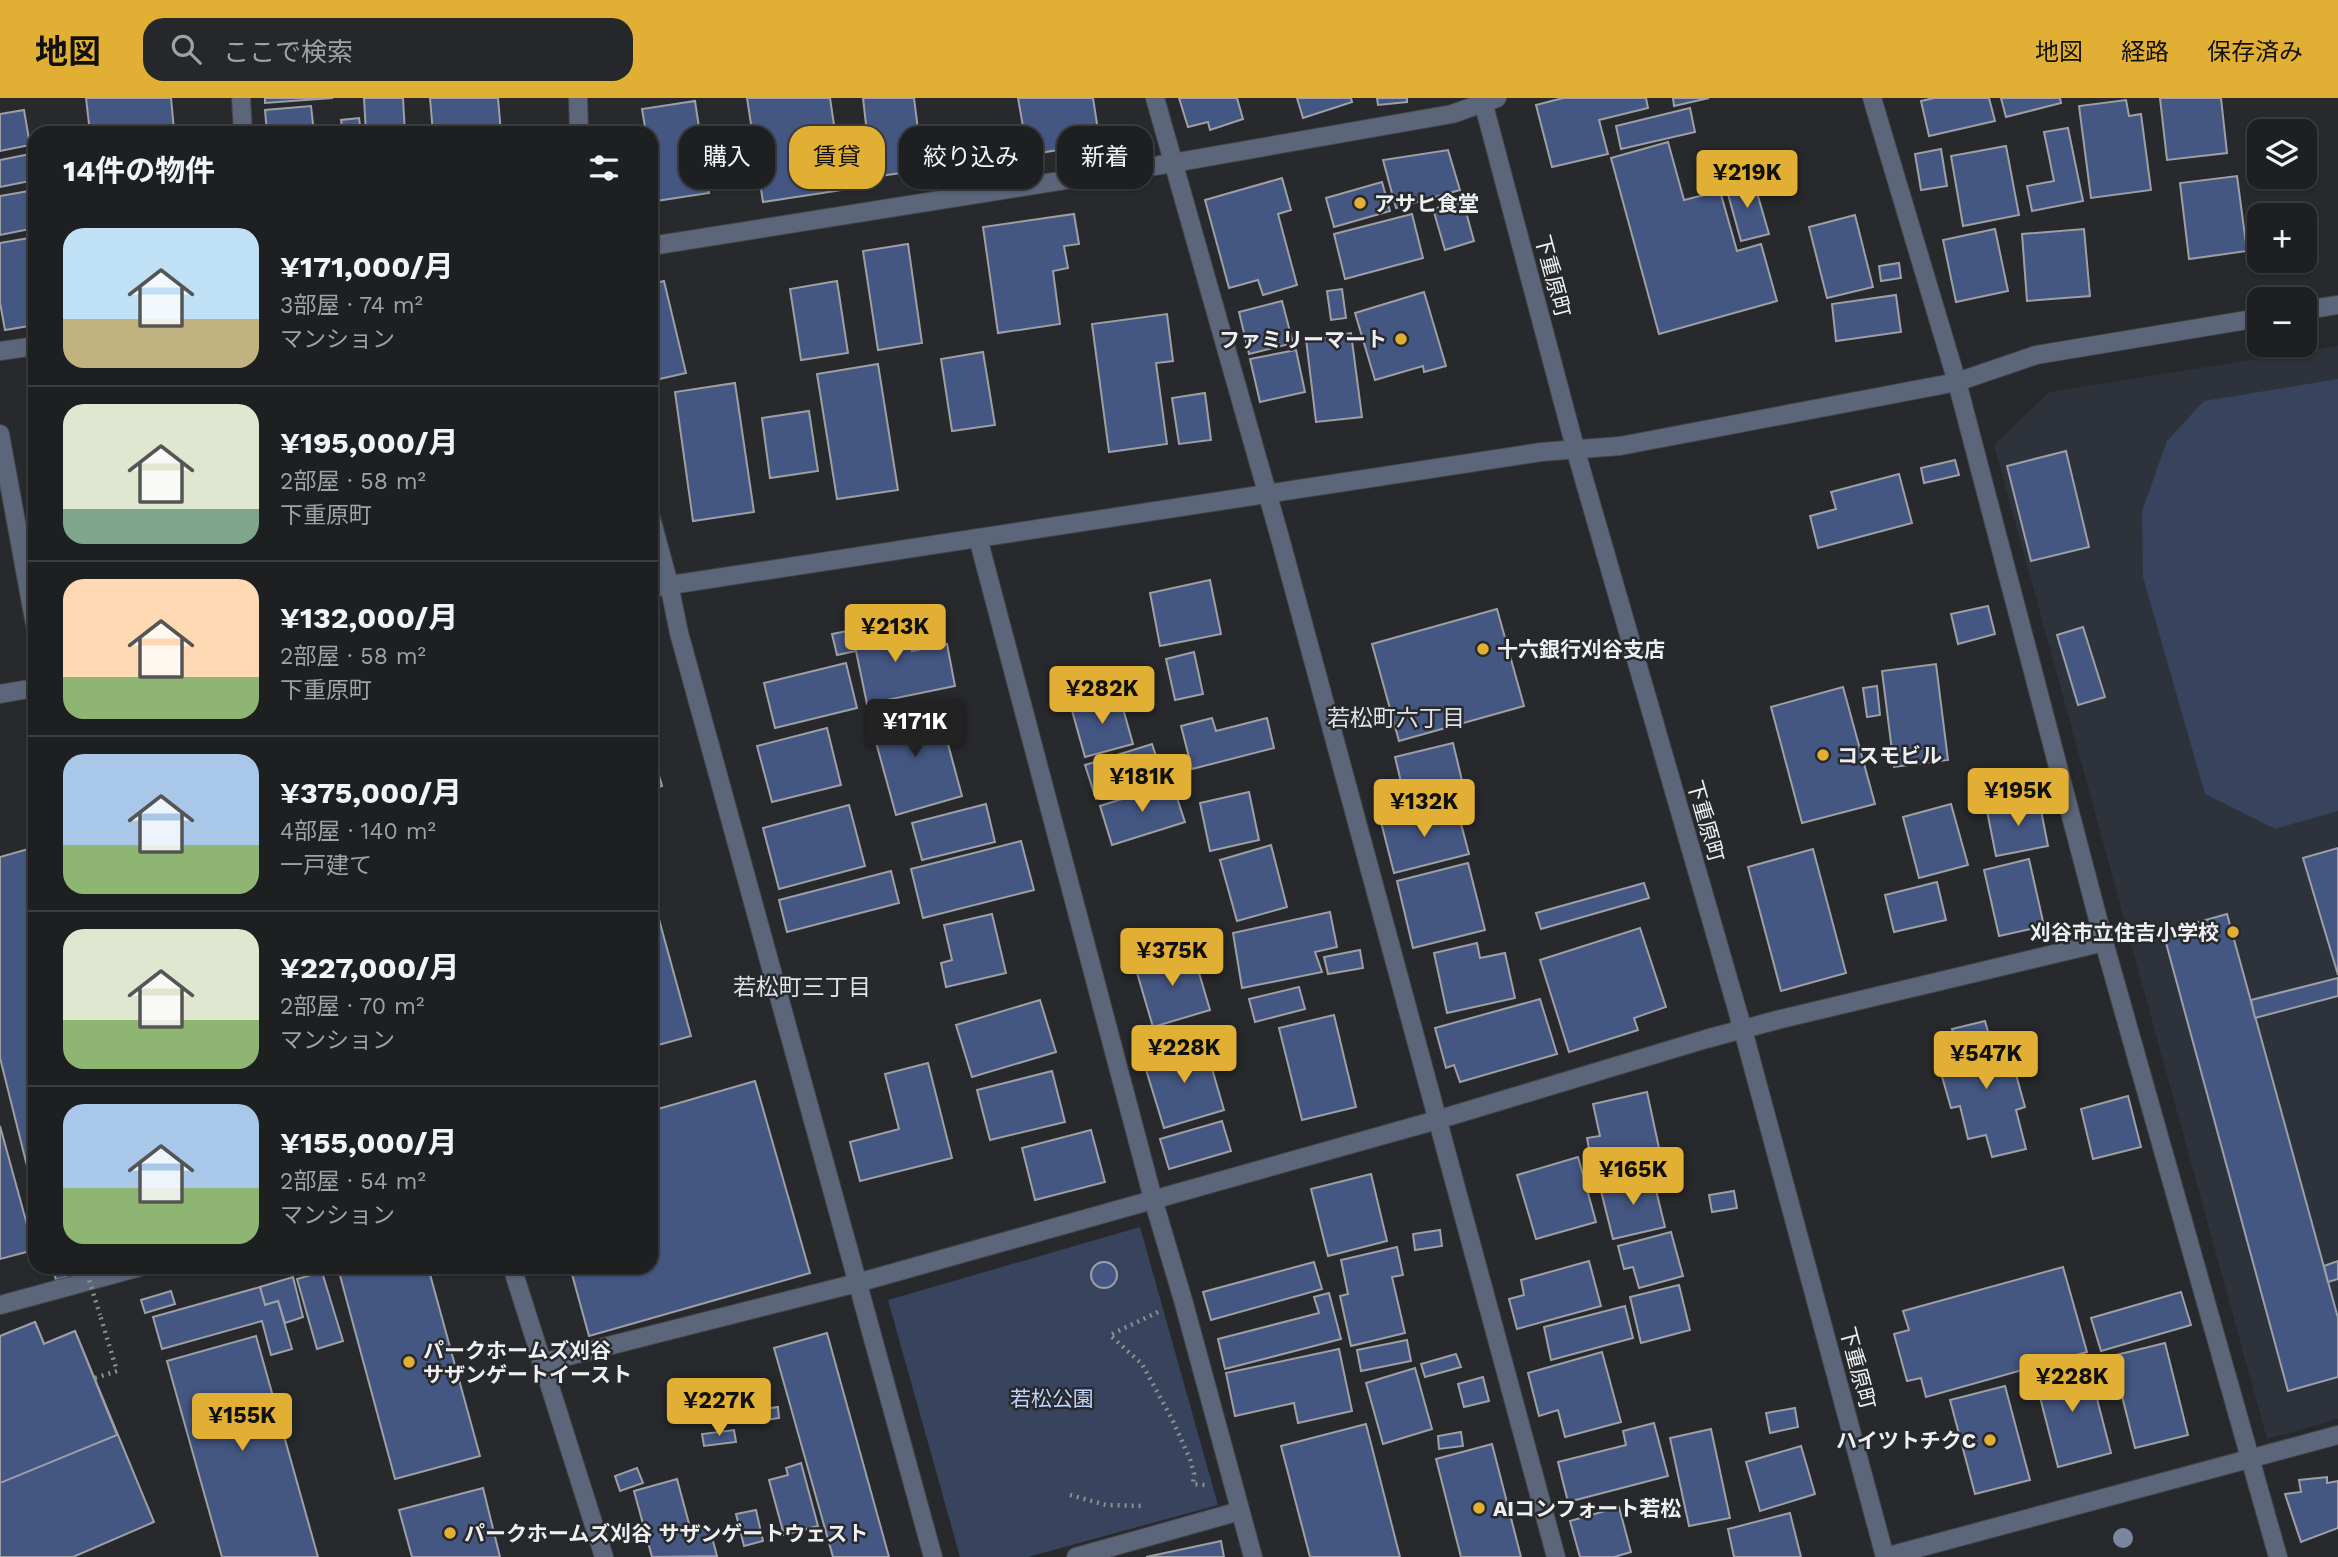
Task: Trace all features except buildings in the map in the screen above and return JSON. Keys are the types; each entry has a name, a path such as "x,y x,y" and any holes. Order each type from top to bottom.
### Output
{"street":[{"path":"241,98 243,126"},
{"path":"578,98 579,126"},
{"path":"1154,98 1268,494 1556,1557"},
{"path":"1872,98 1957,382 2104,942 2278,1557"},
{"path":"658,245 1173,163 1452,114 1487,99"},
{"name":"下重原町","path":"1487,99 1575,448 1743,1030 1885,1557"},
{"path":"2317,308 2338,305"},
{"path":"658,586 1575,448 1620,446 1957,382 2036,355 2247,320"},
{"path":"0,351 28,347"},
{"path":"0,434 28,587"},
{"path":"978,538 1153,1199 1184,1300 1253,1557"},
{"path":"658,544 679,633 933,1557"},
{"path":"0,694 28,689"},
{"path":"541,1363 857,1283 1437,1120 1706,1039 2104,942"},
{"path":"0,1305 114,1274"},
{"path":"514,1274 604,1557"},
{"path":"1885,1557 2338,1435"},
{"path":"1076,1557 1240,1511"}],"path":[{"path":"87,1274 117,1371 95,1378"},
{"path":"1184,1300 1110,1335 1142,1364 1191,1459 1194,1474 1189,1493"},
{"path":"1193,1484 1233,1488"},
{"path":"1070,1496 1106,1505 1154,1506"}],"shaded area":[{"name":"刈谷市立住吉小学校","path":"2338,346 2338,1419 2267,1439 1994,445 2049,392 2269,357 2317,357 2317,349"}],"green space":[{"path":"2338,379 2338,811 2275,829 2205,794 2143,577 2142,511 2167,441 2204,401"},
{"name":"若松公園","path":"1140,1227 1218,1505 1028,1557 960,1557 888,1300"}],"place":[{"name":"アサヒ食堂","path":"1360,203"},
{"name":"ファミリーマート","path":"1401,339"},
{"name":"十六銀行刈谷支店","path":"1483,649"},
{"name":"コスモビル","path":"1823,755"},
{"name":"刈谷市立住吉小学校","path":"2233,932"},
{"name":"パークホームズ刈谷 サザンゲートイースト","path":"409,1362"},
{"name":"ハイツトチクC","path":"1990,1440"},
{"name":"AIコンフォート若松","path":"1479,1508"},
{"name":"パークホームズ刈谷 サザンゲートウェスト","path":"450,1533"}],"district":[{"name":"若松町六丁目","path":"1396,718"},
{"name":"若松町三丁目","path":"802,987"}]}
